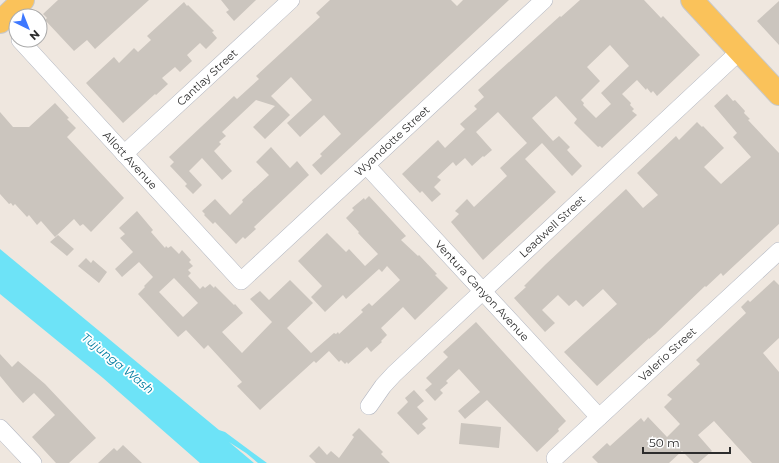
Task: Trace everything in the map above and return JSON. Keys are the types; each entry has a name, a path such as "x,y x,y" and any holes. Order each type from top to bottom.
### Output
{"main road":[{"path":"6,26 23,0"},
{"path":"692,0 779,94"}],"street":[{"name":"Cantlay Street","path":"124,154 291,0"},
{"name":"Wyandotte Street","path":"241,281 544,0"},
{"name":"Allott Avenue","path":"27,48 241,281"},
{"name":"Leadwell Street","path":"369,406 383,386 394,374 740,51"},
{"name":"Ventura Canyon Avenue","path":"366,165 599,417"},
{"name":"Valerio Street","path":"555,458 779,251"},
{"path":"0,428 33,463"}],"water":[{"name":"Tujunga Wash","path":"0,249 219,430 225,432 267,463 258,463 229,442 254,463 200,463 103,378 0,294"}],"building":[{"path":"58,0 149,0 95,49 87,40 74,51 48,23 48,9"},
{"path":"221,0 256,0 234,21 226,12 229,10"},
{"path":"330,0 451,0 457,6 463,0 509,0 321,175 312,165 322,156 320,154 341,134 324,115 300,137 287,123 312,100 291,77 271,96 290,115 265,139 253,127 275,106 256,100 222,132 226,136 219,142 221,144 214,151 232,171 222,180 202,158 189,171 202,185 193,194 185,186 187,184 170,166 174,162 169,157 234,96 237,99 259,79 256,76 320,17 316,13"},
{"path":"580,0 644,0 661,18 663,16 700,55 657,96 653,91 651,93 647,88 646,90 637,80 622,94 631,103 630,105 634,109 632,111 637,115 602,148 600,146 598,147 574,123 577,119 556,96 532,118 553,141 559,136 570,147 567,150 582,166 572,176 542,143 525,159 556,192 483,260 451,222 459,214 455,211 467,199 474,207 507,176 500,168 527,143 498,112 476,132 492,150 472,166 465,158 456,166 453,162 437,177 441,180 434,187 441,194 432,202 422,191 420,193 402,174 438,140 445,148 465,129 460,124 477,109 474,106 484,97 478,90 560,16 561,17","holes":["610,45 629,66 601,93 611,104 596,118 583,105 584,103 581,100 600,81 587,67"]},
{"path":"779,1 779,45 757,21"},
{"path":"184,2 214,31 212,32 217,38 206,49 200,43 187,55 192,61 180,72 175,67 162,78 168,84 123,123 86,83 114,57 119,63 134,48 138,52 151,40 147,36"},
{"path":"727,94 745,111 744,113 750,119 748,120 779,153 779,224 723,276 721,273 706,287 705,286 655,334 597,386 564,352 617,304 603,289 583,307 576,300 569,306 558,295 542,310 555,323 545,332 514,298 526,287 524,286 545,265 626,189 643,208 658,195 637,173 676,136 679,140 697,122 702,127 703,126 724,148 704,167 721,184 751,157 733,137 737,133 714,106"},
{"path":"55,103 76,128 67,137 124,198 91,232 83,224 80,226 74,219 55,237 41,221 37,225 29,215 27,217 15,204 13,206 11,203 9,204 0,194 0,112 13,127 29,127"},
{"path":"271,147 290,168 297,161 309,175 254,227 256,229 245,239 243,237 236,244 215,222 213,224 202,211 215,199 230,215 243,202 242,200 269,175 256,162"},
{"path":"369,196 406,236 401,240 418,256 419,255 448,288 415,320 403,307 381,328 387,335 371,352 367,347 348,364 347,362 345,364 341,360 339,362 329,351 316,363 314,361 260,410 237,386 242,382 208,345 204,349 186,330 178,337 138,294 153,277 139,262 122,277 115,269 133,252 120,238 125,234 119,228 137,211 153,230 151,232 165,248 166,246 168,248 171,246 179,254 182,250 191,260 189,262 193,266 188,270 191,273 188,276 200,289 203,286 205,288 210,284 214,288 215,286 243,313 222,332 242,353 272,322 250,299 260,291 269,300 290,280 313,303 287,328 311,353 334,333 336,334 338,332 339,334 363,312 361,310 369,303 372,306 400,280 387,266 382,272 379,269 346,299 343,295 325,312 311,297 322,286 298,261 327,233 346,252 349,249 365,266 378,254 346,218 354,210 352,208 364,198 365,200","holes":["174,278 198,303 183,317 159,292"]},
{"path":"58,235 74,249 67,256 50,242"},
{"path":"86,258 91,263 93,260 107,272 99,283 78,266"},
{"path":"774,280 779,285 779,338 763,353 779,372 779,463 752,463 714,421 698,435 712,451 698,463 694,463 682,451 669,463 598,463 592,457 607,443 610,446 641,418 644,422 648,417 667,437 680,424 664,407 672,399 667,395 700,364 696,360 746,313 741,307 748,300 750,302"},
{"path":"476,322 566,421 558,429 559,431 537,452 487,400 465,419 458,411 480,392 459,369 446,381 448,383 440,390 443,393 435,401 425,390 432,384 426,378 448,357 443,352"},
{"path":"0,354 12,367 18,361 45,384 96,438 69,463 56,463 32,437 55,415 34,393 23,403 0,376"},
{"path":"414,390 424,401 417,407 428,419 422,424 426,428 418,435 397,413 408,402 405,398"},
{"path":"461,423 501,427 499,448 459,444"},
{"path":"359,428 383,452 381,454 390,463 316,463 309,456 319,446 327,455 331,451 339,458 354,437 352,435"},
{"path":"123,445 142,463 98,463 114,448 117,451"}]}
